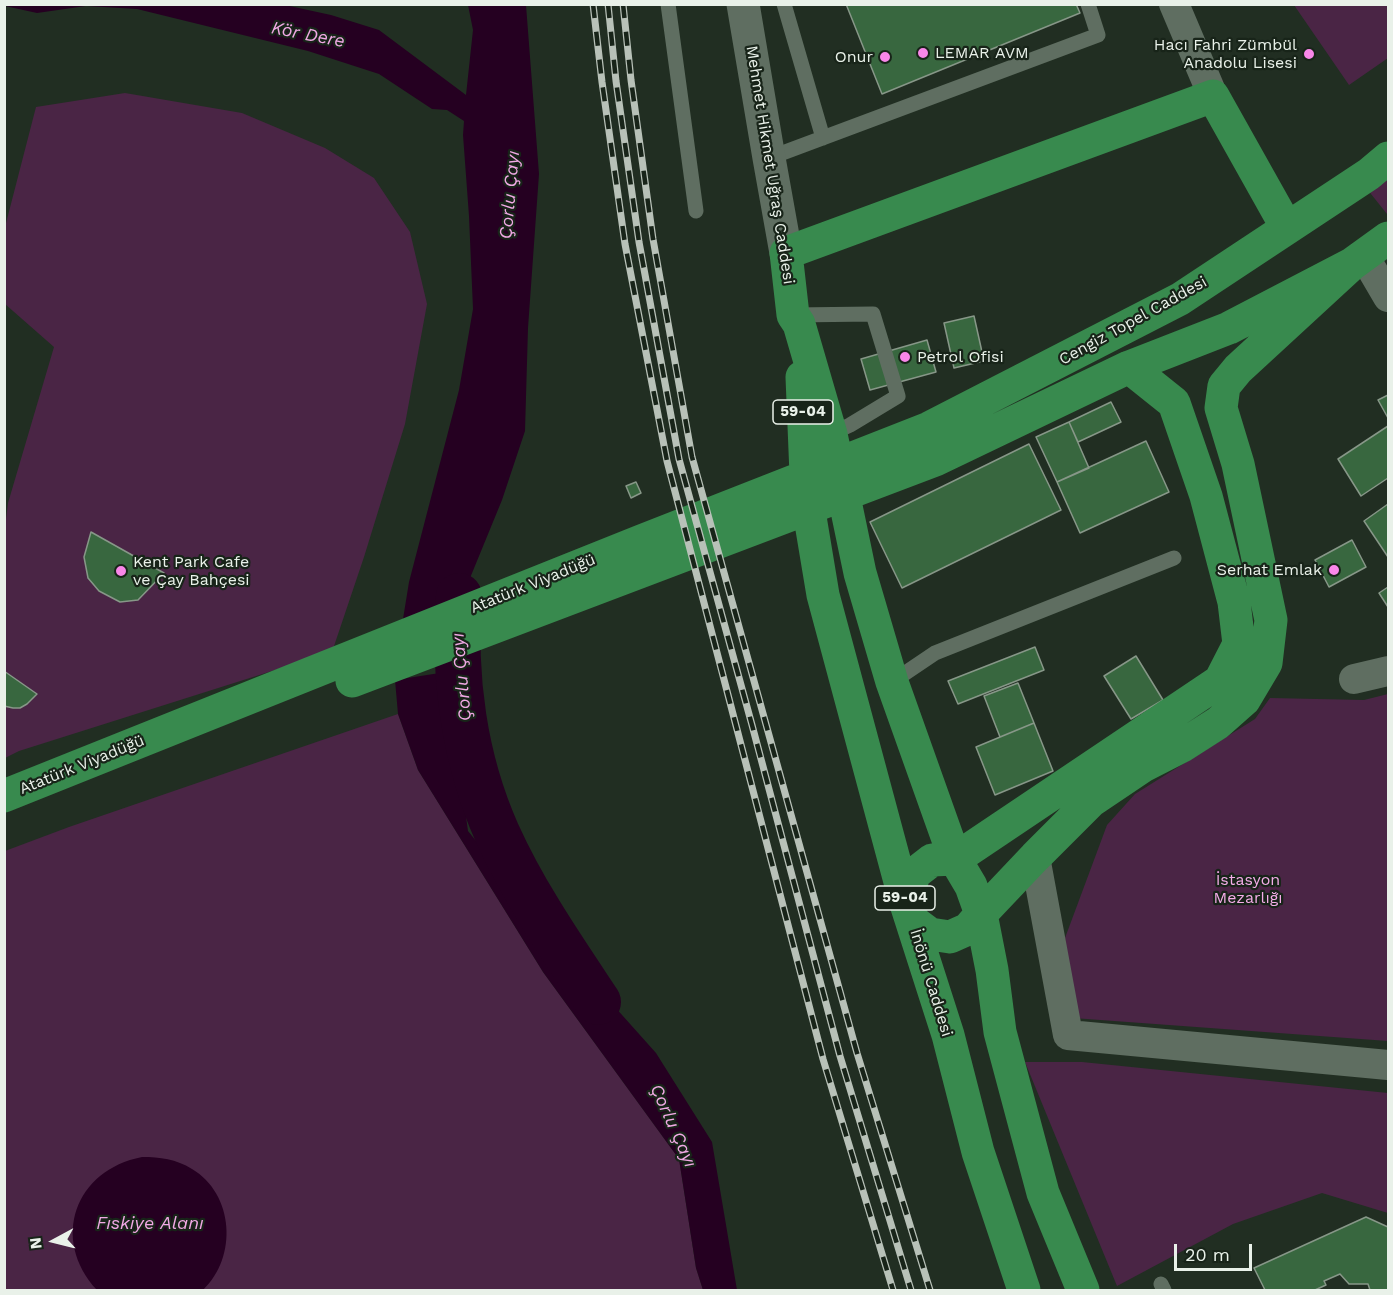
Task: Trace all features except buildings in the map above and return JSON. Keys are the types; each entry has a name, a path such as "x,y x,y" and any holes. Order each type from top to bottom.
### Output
{"main road":[{"name":"Mehmet Hikmet Uğraş Caddesi","path":"743,4 796,320 807,499"},
{"path":"786,253 1213,96 1287,228"},
{"name":"Cengiz Topel Caddesi","path":"929,428 1180,299 1369,174 1389,158"},
{"path":"1129,367 1229,328 1368,253"},
{"path":"1129,367 1174,403 1206,496 1234,602 1239,644 1220,681 955,859 932,860 914,874 906,904 914,922 930,934 950,937 968,929 1091,801 1143,766 1182,746 1218,723 1244,700 1266,663 1271,620 1238,465 1221,408 1224,386 1238,369 1368,253"},
{"name":"Mehmet Hikmet Uğraş Caddesi","path":"796,320 831,434 860,573 892,682"},
{"name":"Atatürk Viyadüğü","path":"4,811 652,569 935,460 1129,367"},
{"name":"Atatürk Viyadüğü","path":"4,796 929,428"},
{"name":"İnönü Caddesi","path":"807,499 823,595 906,904 948,1035 978,1152 1024,1290"},
{"name":"59-04","path":"892,682 955,859"},
{"path":"955,859 971,886 981,914 992,970 1000,1032 1043,1193 1083,1290"}],"street":[{"path":"1174,4 1213,96"},
{"path":"1368,253 1389,297"},
{"path":"1354,680 1389,671"},
{"path":"1035,857 1068,1035 1389,1065"}],"lane":[{"path":"668,4 696,211"},
{"path":"784,4 823,138"},
{"path":"768,158 1098,34 1088,4"},
{"path":"796,320 873,314 898,396 831,434"},
{"path":"892,682 935,653 1174,558"}],"green space":[{"path":"1294,5 1388,5 1388,58 1349,85"},
{"path":"125,93 242,113 325,148 374,178 410,232 427,304 405,424 332,652 19,751 5,758 5,527 8,503 54,347 5,304 5,227 36,107"},
{"path":"1388,164 1388,213 1387,214 1363,184"},
{"name":"İstasyon Mezarlığı","path":"1388,694 1388,1041 1073,1018 1065,938 1107,825 1135,794 1255,719 1270,698 1364,700"},
{"path":"398,714 418,770 543,972 679,1159 696,1268 703,1290 5,1290 5,851"},
{"path":"1025,1062 1082,1062 1388,1093 1388,1213 1322,1193 1233,1224 1117,1286"}],"water":[{"name":"Kör Dere","path":"5,4 285,5 331,15 379,30 466,95 473,30 468,5 526,5 539,174 528,328 525,431 502,500 461,600 403,619 409,582 459,390 473,309 464,121 447,110 432,109 379,74 308,51 137,9 86,6 37,13 5,6"},
{"path":"446,672 468,831 572,959 656,1053 712,1142 737,1290 703,1290 696,1268 679,1159 543,972 418,770 398,714 395,680"},
{"name":"Fıskiye Alanı","path":"142,1157 168,1159 192,1169 206,1180 216,1194 223,1210 226,1244 222,1261 203,1290 97,1290 83,1270 75,1250 73,1229 77,1209 86,1191 100,1176 119,1164"}],"waterway":[{"name":"Çorlu Çayı","path":"459,596 460,687 463,717 476,776 497,833 531,899 598,1002"}],"railway":[{"path":"593,4 625,244 667,461 823,1059 893,1290"},
{"path":"608,4 616,81 639,242 679,459 840,1056 911,1290"},
{"path":"623,4 653,239 692,457 857,1053 930,1290"}],"place":[{"name":"LEMAR AVM","path":"923,53"},
{"name":"Hacı Fahri Zümbül Anadolu Lisesi","path":"1309,54"},
{"name":"Onur","path":"885,57"},
{"name":"Petrol Ofisi","path":"905,357"},
{"name":"Serhat Emlak","path":"1334,570"},
{"name":"Kent Park Cafe ve Çay Bahçesi","path":"121,571"}]}
